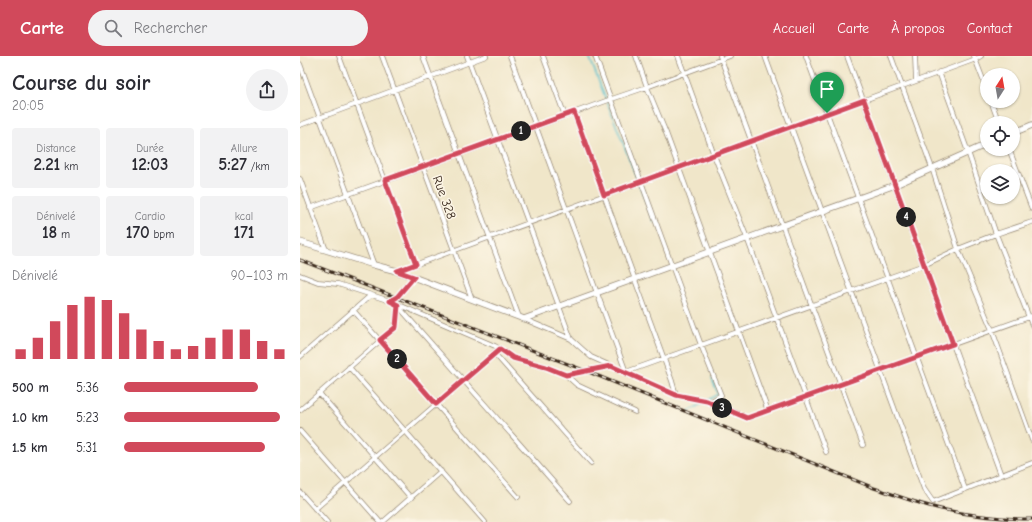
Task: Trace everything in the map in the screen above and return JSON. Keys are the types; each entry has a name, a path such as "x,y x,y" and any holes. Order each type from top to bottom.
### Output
{"street":[{"path":"340,56 416,264"},
{"name":"Rue 328","path":"382,56 472,299"},
{"path":"423,56 490,237 522,318"},
{"path":"467,56 571,339"},
{"path":"300,124 486,56"},
{"path":"510,56 626,372"},
{"path":"543,56 565,116"},
{"path":"595,56 721,396 710,402"},
{"path":"636,56 666,133 768,411"},
{"path":"678,56 826,452"},
{"path":"310,208 730,56"},
{"path":"765,56 924,489 933,502 1032,463"},
{"path":"806,56 965,489"},
{"path":"847,56 1001,475"},
{"path":"891,56 932,168 958,249 992,330 1032,440"},
{"path":"915,56 916,81"},
{"path":"397,271 981,56"},
{"path":"721,58 863,444"},
{"path":"975,58 980,71"},
{"path":"300,64 374,265"},
{"path":"939,72 996,234 1030,316 1032,325"},
{"path":"574,112 676,395"},
{"path":"1020,130 1032,125"},
{"path":"522,318 895,185 980,147"},
{"path":"1012,156 1032,209"},
{"path":"300,179 326,250"},
{"path":"626,372 924,265 958,249 1032,222"},
{"path":"300,242 397,271 522,318 571,339 591,357 676,395 710,402 747,418 1030,316"},
{"path":"300,275 318,282 338,284 390,301 495,346 513,358 546,367 566,375 577,385 634,412"},
{"path":"390,301 397,297 414,277"},
{"path":"300,357 371,295"},
{"path":"300,410 396,327 398,305"},
{"path":"398,305 570,501"},
{"path":"354,310 518,497"},
{"path":"315,509 500,349"},
{"path":"494,353 591,463"},
{"path":"566,375 611,366"},
{"path":"349,367 485,522"},
{"path":"319,393 411,498"},
{"path":"300,431 382,522 441,472"},
{"path":"300,492 327,522"}],"waterway":[{"path":"589,56 654,222"},
{"path":"708,400 718,394 712,379"},
{"path":"689,411 705,402"}],"railway":[{"path":"300,260 586,371 874,488 924,505 941,509 974,515 1032,519"}],"route":[{"path":"864,100 953,344 747,418 707,401 676,395 611,366 566,375 546,367 513,358 500,349 436,404 380,340 396,327 398,305 390,301 397,297 414,277 397,271 416,264 385,180 574,112 604,195 827,113 864,100"}]}
